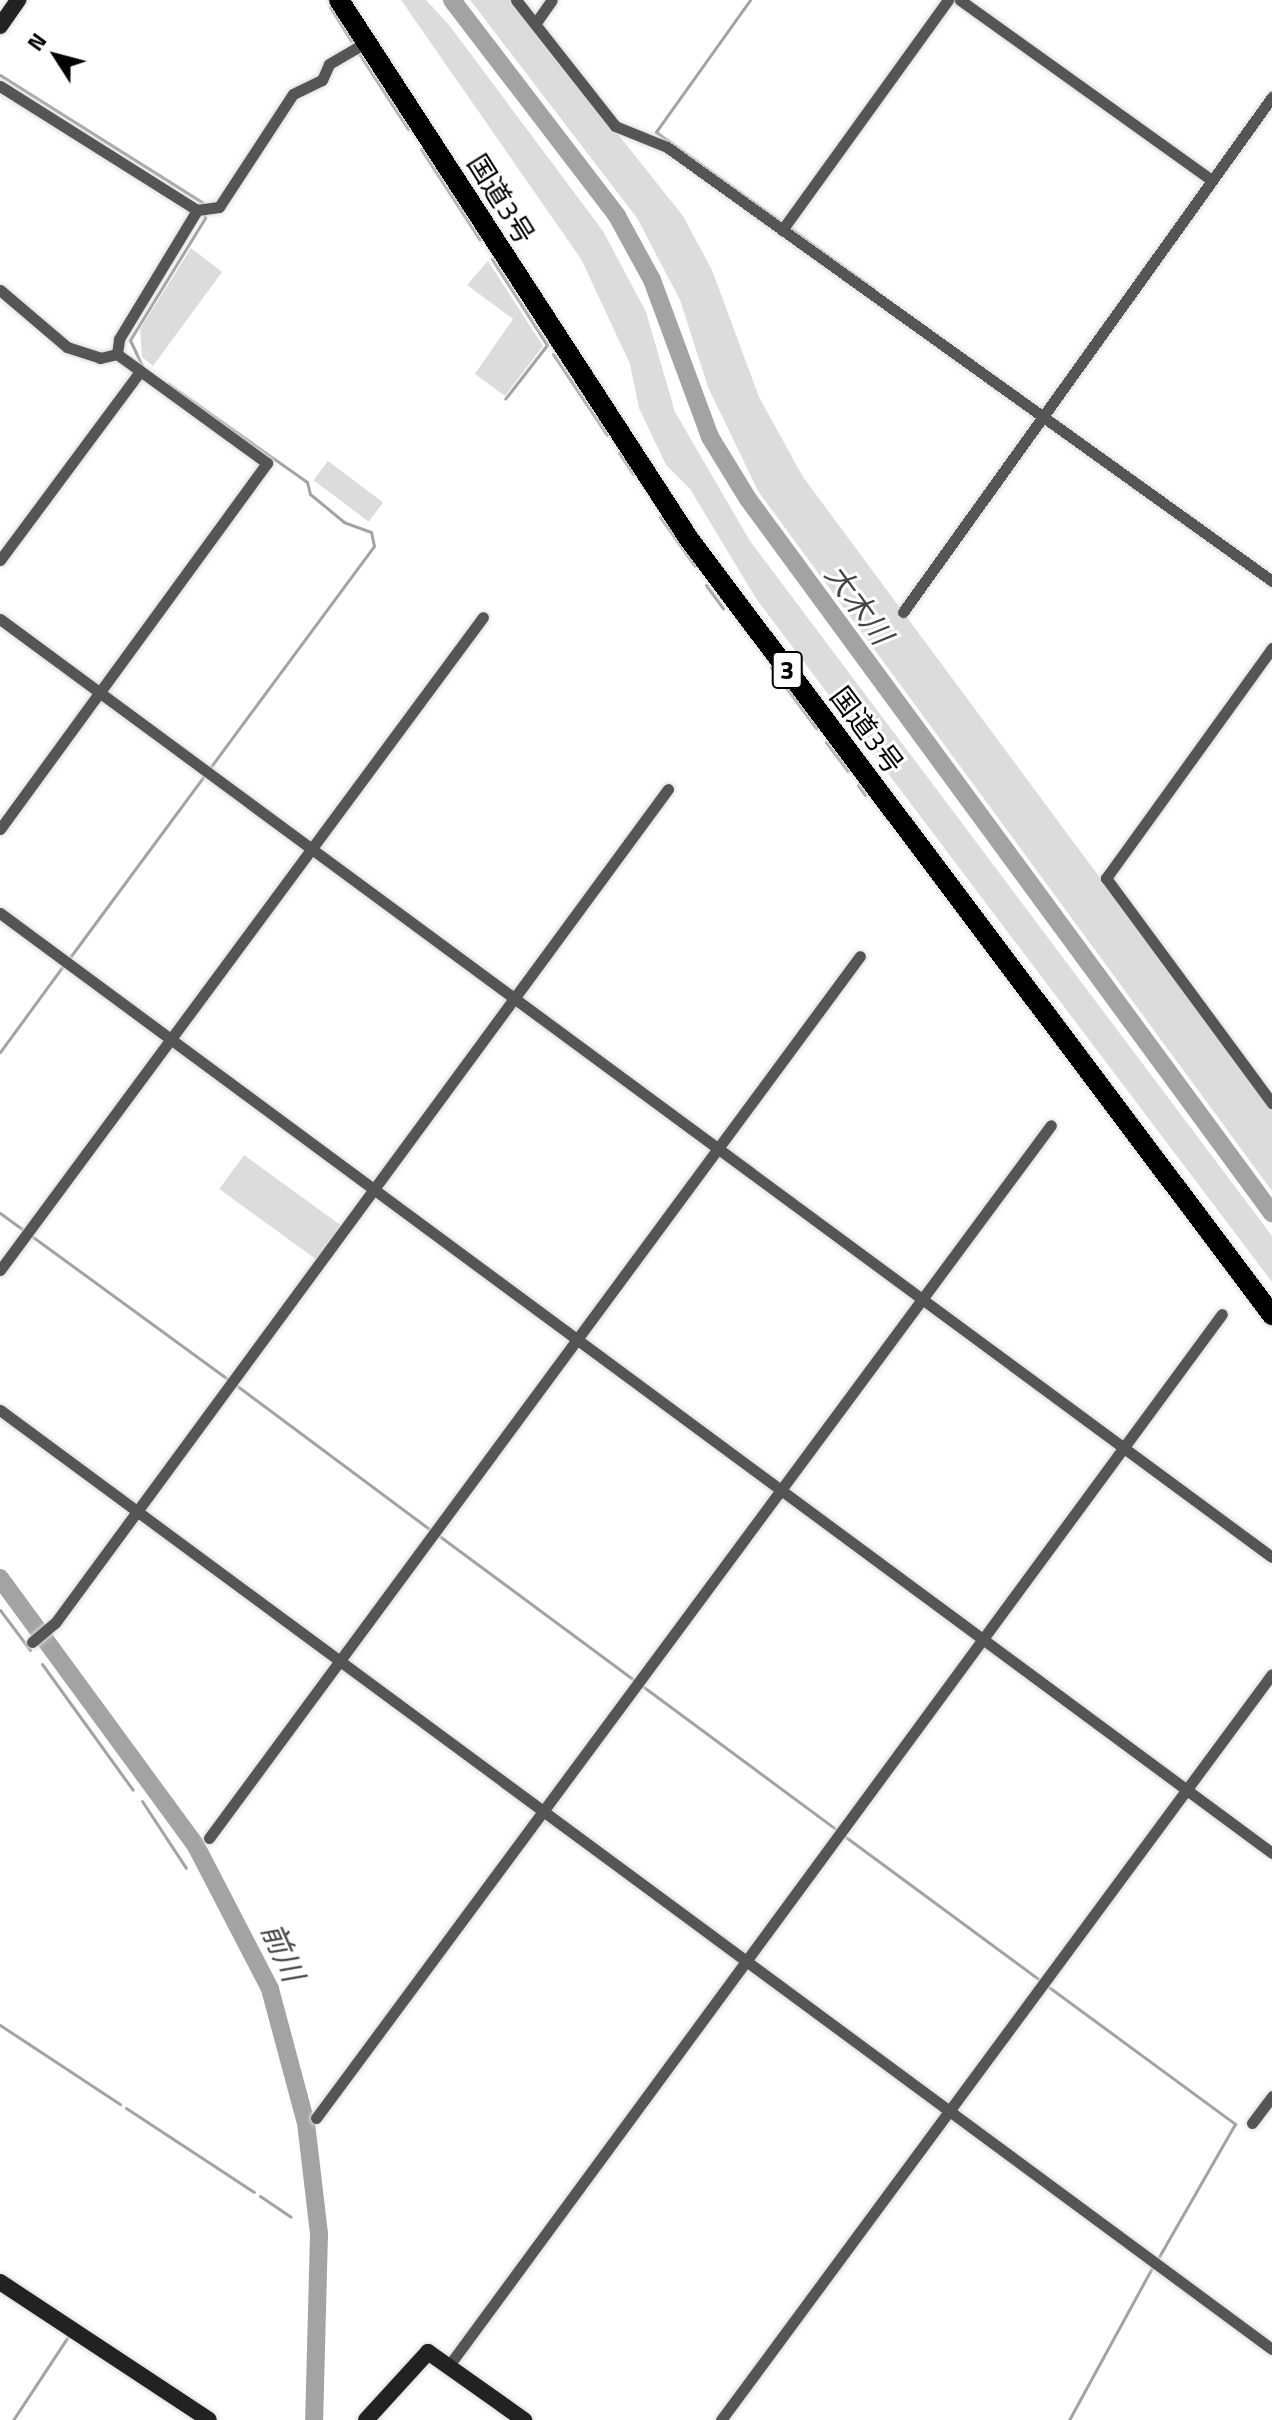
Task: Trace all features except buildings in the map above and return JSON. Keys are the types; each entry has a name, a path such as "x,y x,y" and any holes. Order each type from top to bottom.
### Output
{"highway":[{"name":"国道3号","path":"339,0 689,539 1272,1315"}],"street":[{"path":"0,26 18,0"},
{"path":"516,0 615,126 658,142 1272,581"},
{"path":"535,24 552,0"},
{"path":"782,230 948,0"},
{"path":"960,0 1211,180"},
{"path":"0,86 204,210 219,207 293,94 322,80 329,64 365,43"},
{"path":"903,612 1272,97"},
{"path":"117,354 119,339 204,210"},
{"path":"0,290 67,347 100,358 117,354"},
{"path":"0,829 267,463 138,374 117,354"},
{"path":"0,560 138,374"},
{"path":"0,1270 483,617"},
{"path":"0,619 1272,1557"},
{"path":"1272,648 1106,878 1272,1103"},
{"path":"32,1642 55,1623 668,789"},
{"path":"0,913 1272,1853"},
{"path":"209,1838 860,956"},
{"path":"316,2118 1051,1125"},
{"path":"450,2364 1222,1314"},
{"path":"0,1410 1272,2349"},
{"path":"721,2420 1272,1674"},
{"path":"1252,2123 1272,2096"},
{"path":"0,2282 209,2420"},
{"path":"366,2420 420,2357 435,2353 524,2420"}],"shaded area":[{"path":"401,0 426,0 449,25 603,231 646,312 675,412 750,541 1272,1236 1272,1282 757,600 690,489 666,465 639,408 630,364 581,259"},
{"path":"470,0 511,0 683,216 712,270 759,397 803,477 1272,1110 1272,1191 758,491 708,387 680,300 637,218"},
{"path":"191,248 222,272 153,366 142,357 140,329"},
{"path":"488,261 543,346 505,396 475,374 513,319 467,285"},
{"path":"328,461 383,503 369,522 314,480"},
{"path":"244,1155 341,1226 316,1260 219,1189"}],"waterway":[{"name":"大木川","path":"452,0 617,216 652,280 710,437 748,499 1272,1213"},
{"path":"750,0 656,132 780,221"},
{"path":"330,7 351,41"},
{"path":"358,52 408,129"},
{"path":"0,75 202,202 205,218 130,340 142,366"},
{"path":"421,149 480,240"},
{"path":"790,228 874,289"},
{"path":"492,259 547,345 505,399"},
{"path":"553,354 607,435"},
{"path":"68,960 374,546 371,532 344,522 310,494 307,482 168,384"},
{"path":"619,453 633,474"},
{"path":"660,517 695,566"},
{"path":"706,585 723,608"},
{"path":"771,667 816,728"},
{"path":"826,742 848,771"},
{"path":"858,785 865,795"},
{"path":"0,1052 63,966"},
{"path":"0,1213 230,1381"},
{"path":"236,1385 432,1531"},
{"path":"438,1535 635,1681"},
{"name":"前川","path":"0,1578 196,1846 270,1989 306,2123 319,2234 314,2420"},
{"path":"0,1610 30,1650"},
{"path":"42,1664 133,1790"},
{"path":"641,1685 837,1830"},
{"path":"142,1801 186,1868"},
{"path":"843,1835 1040,1980"},
{"path":"1046,1985 1235,2124 1157,2260"},
{"path":"0,2025 120,2104"},
{"path":"126,2108 254,2192"},
{"path":"260,2196 291,2217"},
{"path":"1069,2420 1153,2266"},
{"path":"13,2420 69,2335"}]}
